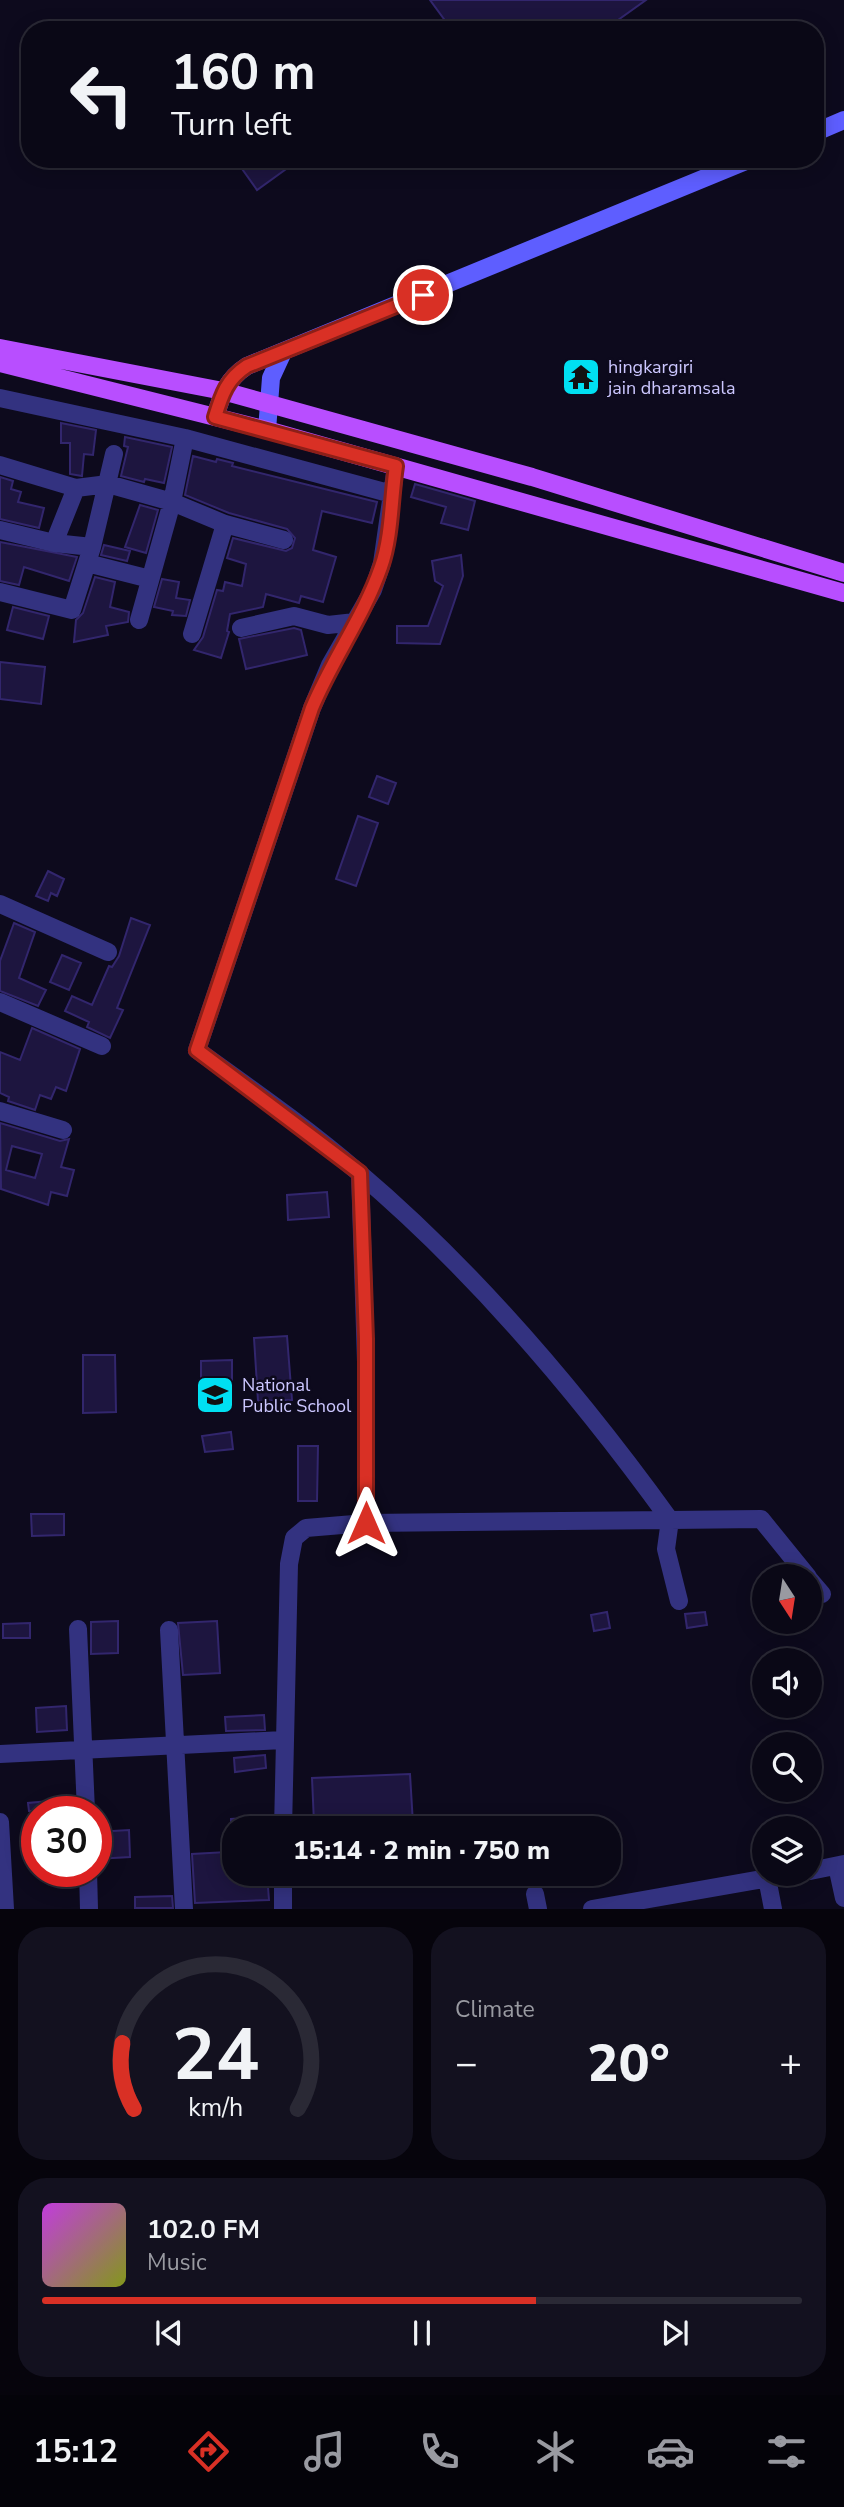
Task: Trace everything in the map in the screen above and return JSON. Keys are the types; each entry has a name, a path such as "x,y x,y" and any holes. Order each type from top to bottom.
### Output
{"main road":[{"path":"824,129 844,120"},
{"path":"215,417 223,391 232,377 247,366 729,168"},
{"path":"267,430 267,405 274,368 283,352"},
{"path":"4,357 223,391 532,477 844,573"},
{"path":"4,357 844,593"}],"street":[{"path":"0,398 185,438 392,494"},
{"path":"139,620 172,502 185,438"},
{"path":"0,592 72,610 90,555 114,454"},
{"path":"0,465 76,488 108,484 172,502 225,524 284,540"},
{"path":"396,466 382,564 373,590 330,665 312,708 197,1050 360,1173 543,1354 613,1442 670,1520 666,1549 679,1601"},
{"path":"54,544 76,488"},
{"path":"192,634 225,524"},
{"path":"0,530 90,555 150,579"},
{"path":"241,628 294,616 328,625 355,622"},
{"path":"0,904 108,952"},
{"path":"0,1002 102,1046"},
{"path":"0,1111 64,1130"},
{"path":"360,1173 366,1348 366,1523"},
{"path":"283,1816 289,1564 294,1538 306,1528 366,1523 761,1519 798,1564"},
{"path":"78,1629 85,1796"},
{"path":"169,1630 184,1909"},
{"path":"0,1754 84,1752 283,1740"},
{"path":"0,1822 5,1909"},
{"path":"822,1869 840,1865 844,1898"},
{"path":"592,1909 692,1900 752,1882"},
{"path":"283,1886 283,1909"},
{"path":"769,1886 773,1909"},
{"path":"88,1887 89,1909"}],"building":[{"path":"430,0 646,0 617,21 445,21"},
{"path":"241,168 288,168 257,190"},
{"path":"61,423 96,430 93,455 84,454 82,476 70,474 70,443 61,443"},
{"path":"125,437 172,447 164,483 145,479 144,482 121,476 128,447 124,446"},
{"path":"193,456 233,463 232,466 377,502 372,523 322,511 313,550 336,557 323,602 301,596 299,603 266,594 263,607 230,614 229,632 221,658 194,650 203,637 217,590 223,591 225,582 242,586 246,564 227,558 233,538 286,551 292,548 295,538 287,529 229,513 185,495"},
{"path":"0,477 13,481 11,489 21,492 18,502 44,508 39,528 0,519"},
{"path":"415,484 475,501 468,530 441,523 446,507 411,497"},
{"path":"140,505 158,510 146,553 125,547"},
{"path":"0,542 77,557 69,581 24,567 19,585 0,581"},
{"path":"104,545 130,551 127,561 101,555"},
{"path":"461,555 463,576 440,644 397,643 397,626 428,626 443,586 435,581 432,561"},
{"path":"95,577 115,582 110,607 129,612 128,622 106,626 108,635 74,642 76,620 83,613"},
{"path":"162,579 179,582 176,598 190,600 186,616 172,615 173,611 154,607"},
{"path":"13,607 49,616 43,639 7,630"},
{"path":"294,628 301,630 307,655 246,669 239,639"},
{"path":"0,662 45,667 41,704 0,699"},
{"path":"377,776 396,783 388,804 369,797"},
{"path":"358,816 378,823 356,886 336,879"},
{"path":"48,871 64,879 57,896 51,893 48,901 36,896"},
{"path":"131,918 150,925 117,1008 123,1010 110,1038 87,1027 89,1022 65,1011 72,996 92,1005 109,966 112,967 119,956"},
{"path":"14,923 35,932 19,978 46,990 38,1006 0,991 0,961"},
{"path":"62,955 81,963 69,990 50,982"},
{"path":"32,1028 80,1049 66,1091 56,1087 51,1099 40,1095 35,1110 8,1101 9,1097 0,1093 0,1052 20,1060"},
{"path":"0,1123 60,1141 69,1139 61,1167 74,1170 67,1196 51,1192 48,1205 1,1189","holes":["12,1146 42,1154 35,1178 6,1170"]},
{"path":"327,1192 329,1217 288,1220 287,1195"},
{"path":"287,1336 292,1400 258,1401 254,1338"},
{"path":"83,1355 115,1355 116,1412 83,1413"},
{"path":"232,1360 232,1404 201,1405 201,1361"},
{"path":"231,1432 233,1449 205,1452 202,1436"},
{"path":"298,1446 318,1446 317,1501 298,1501"},
{"path":"31,1514 64,1514 64,1535 32,1536"},
{"path":"607,1612 610,1628 594,1631 591,1615"},
{"path":"705,1612 707,1625 687,1628 685,1614"},
{"path":"118,1621 118,1653 91,1654 91,1622"},
{"path":"217,1621 220,1673 183,1675 178,1623"},
{"path":"30,1623 30,1638 3,1638 3,1624"},
{"path":"66,1706 67,1730 37,1732 36,1708"},
{"path":"264,1715 265,1730 226,1731 225,1717"},
{"path":"265,1755 266,1768 235,1772 234,1758"},
{"path":"410,1774 413,1816 314,1816 312,1778"},
{"path":"129,1830 130,1857 112,1858 112,1831"},
{"path":"222,1852 222,1886 268,1886 269,1900 195,1903 192,1854"},
{"path":"172,1896 173,1908 135,1908 135,1897"}],"place":[{"name":"hingkargiri jain dharamsala","path":"581,377"},
{"name":"National Public School","path":"215,1395"}],"route":[{"path":"366,1523 366,1339 360,1173 197,1050 271,823 312,708 330,665 373,590 382,564 396,466 215,417 223,391 232,377 247,366 423,295"}]}
